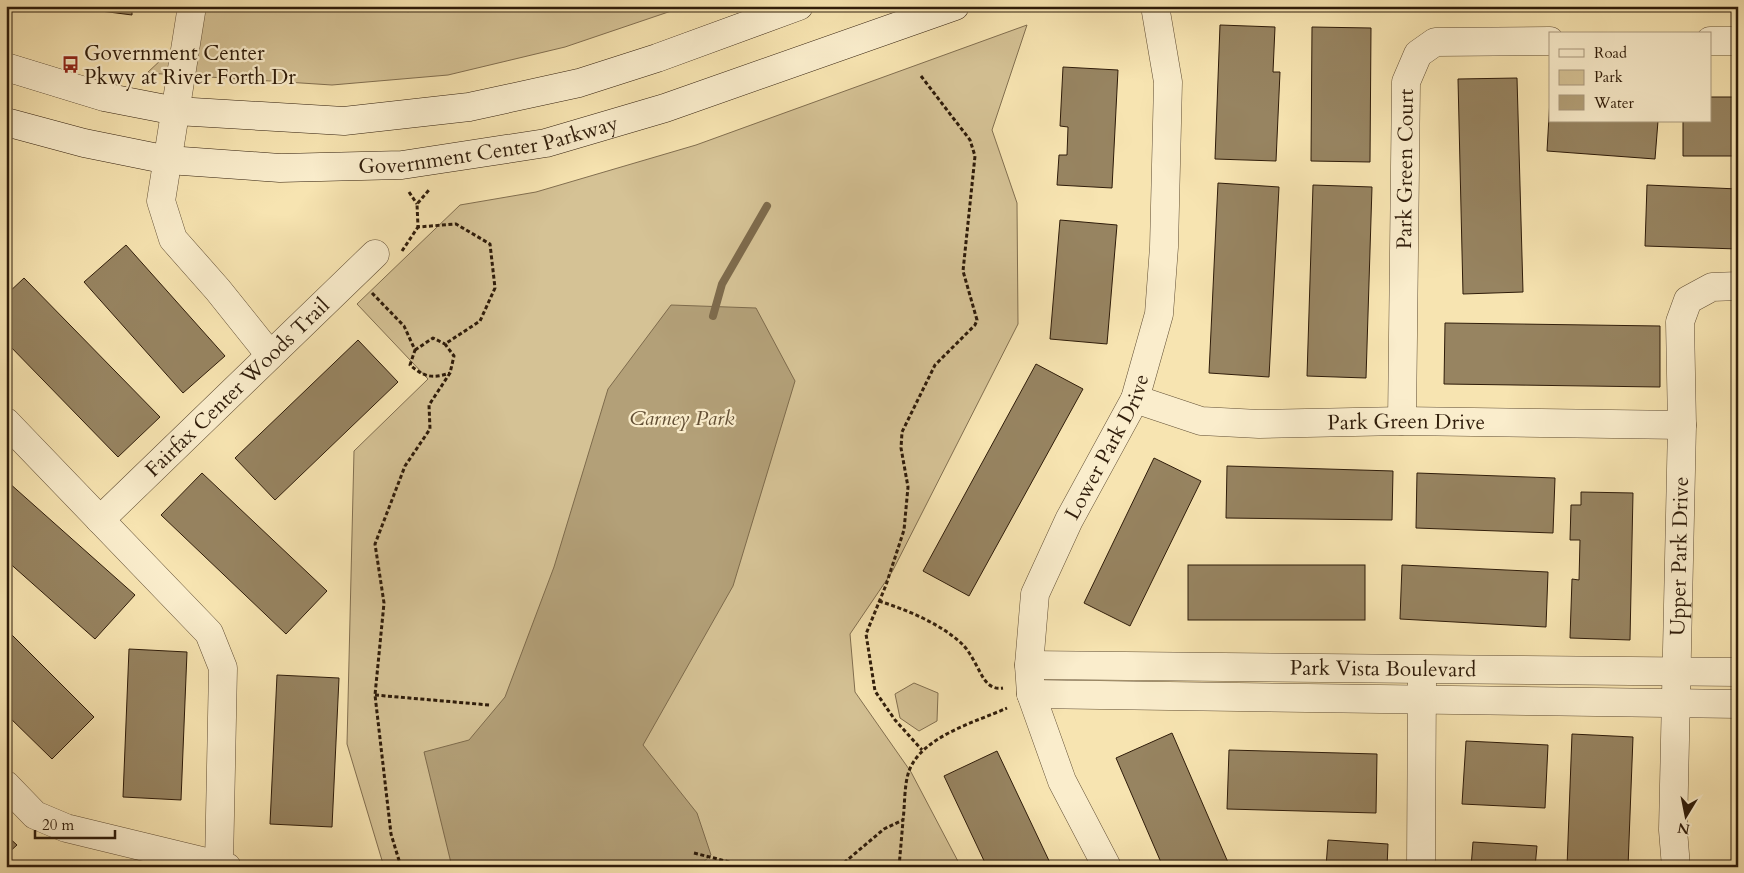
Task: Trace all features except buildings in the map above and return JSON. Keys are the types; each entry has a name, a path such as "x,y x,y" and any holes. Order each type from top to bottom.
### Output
{"street":[{"path":"192,6 161,201 173,239 218,290 270,355"},
{"name":"Government Center Parkway","path":"6,68 104,97 176,110 344,121 470,107 579,83 657,58 799,6"},
{"name":"Government Center Parkway","path":"6,122 84,143 168,160 280,168 402,165 546,143 665,108 955,6"},
{"name":"Lower Park Drive","path":"1107,867 1062,781 1020,690 1029,665 1035,594 1068,520 1135,399 1159,314 1164,247 1168,82 1155,6"},
{"path":"1712,41 1738,41"},
{"name":"Park Green Court","path":"1402,421 1406,82 1418,54 1435,42 1549,42"},
{"name":"Fairfax Center Woods Trail","path":"100,520 375,254"},
{"name":"Upper Park Drive","path":"1676,867 1673,830 1682,425 1680,322 1688,300 1712,287 1738,286"},
{"name":"Park Green Drive","path":"1135,399 1201,421 1259,424 1402,421 1682,425"},
{"path":"6,422 209,633 223,668 223,866 66,828 35,815 6,785"},
{"name":"Park Vista Boulevard","path":"1029,665 1738,672"},
{"path":"1421,867 1422,669"},
{"name":"Park Vista Boulevard","path":"1020,690 1738,704"}],"path":[{"path":"407,12 408,6"},
{"path":"921,76 970,140 975,156 963,271 977,320 975,326 935,364 902,432 901,448 908,487 904,530 866,634 875,690 895,720 922,750"},
{"path":"417,204 432,186"},
{"path":"406,188 417,204 418,227 456,224 490,244 495,288 480,321 445,344"},
{"path":"354,275 404,326 416,350"},
{"path":"401,867 391,834 375,695 384,604 375,544 405,466 430,430 428,405 450,373 454,356 445,344 432,338 416,350 410,365 422,376 435,378 450,373"},
{"path":"879,601 911,613 940,628 962,643 988,685 996,689 1020,690 1012,706 938,739 922,750 908,773 899,867"},
{"path":"375,695 489,706"},
{"path":"839,867 884,829 903,820"},
{"path":"694,853 749,867"}],"green space":[{"path":"197,6 686,6 565,47 448,75 332,85 147,73 195,28"},
{"name":"Carney Park","path":"1027,25 992,130 1017,203 1018,324 892,572 850,634 855,692 911,772 961,867 384,867 347,744 354,451 428,379 357,304 460,205 536,192 696,145"},
{"path":"914,683 938,693 937,721 919,731 900,718 895,694"}],"water":[{"path":"671,305 756,308 795,381 733,586 643,745 697,813 711,855 698,867 452,867 424,752 469,740 505,697 554,567 608,389"}],"waterway":[{"path":"713,316 722,284 767,206"}],"place":[{"name":"Government Center Pkwy at River Forth Dr","path":"70,65"}]}
